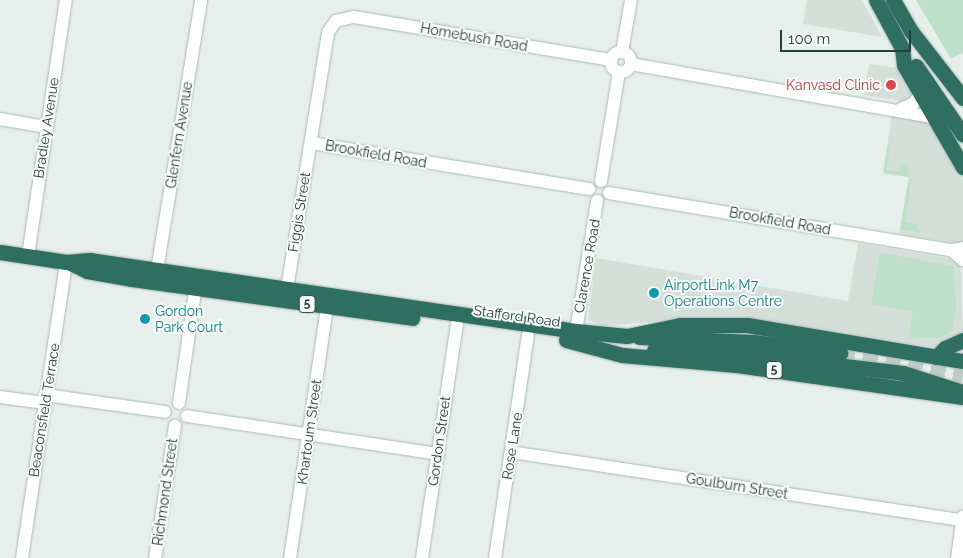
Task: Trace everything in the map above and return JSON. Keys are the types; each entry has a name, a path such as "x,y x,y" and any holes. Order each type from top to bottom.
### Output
{"highway":[{"path":"876,0 902,48 963,134"},
{"path":"893,0 916,37 963,98"},
{"path":"902,48 904,65 963,167"},
{"name":"Stafford Road","path":"0,252 66,262 89,260 157,270 197,282 327,307 528,334 581,337 627,336 680,325 747,325 963,361"},
{"name":"Stafford Road","path":"66,262 87,271 287,289 581,337 601,351 622,355 737,365 963,397"},
{"path":"627,336 753,342 840,353"},
{"path":"581,337 903,372 963,392"},
{"path":"936,357 945,348 963,340"}],"street":[{"name":"Bradley Avenue","path":"28,256 66,0"},
{"name":"Glenfern Avenue","path":"157,270 201,0"},
{"path":"622,52 631,0"},
{"name":"Homebush Road","path":"338,20 354,17 611,60"},
{"name":"Figgis Street","path":"287,289 328,32 338,20"},
{"path":"622,52 630,57 631,64 625,71 619,72 613,69 611,60 613,55 622,52"},
{"path":"631,64 900,109 908,114 933,117"},
{"path":"601,181 619,72"},
{"path":"900,109 914,103 921,94"},
{"path":"0,119 46,127"},
{"name":"Brookfield Road","path":"311,143 589,189"},
{"path":"601,181 608,186 609,193 604,200 597,201 590,196 589,189 592,184 601,181"},
{"name":"Brookfield Road","path":"609,193 957,249 963,260"},
{"name":"Clarence Road","path":"581,337 597,201"},
{"name":"Beaconsfield Terrace","path":"22,558 66,262"},
{"path":"179,403 197,282"},
{"name":"Khartoum Street","path":"290,558 327,307"},
{"name":"Gordon Street","path":"422,558 457,324"},
{"name":"Rose Lane","path":"495,558 528,334"},
{"path":"0,397 45,399 165,412"},
{"path":"179,403 186,409 187,416 181,424 174,425 166,419 165,412 172,404 179,403"},
{"path":"187,416 438,454"},
{"name":"Richmond Street","path":"155,558 174,425"},
{"name":"Goulburn Street","path":"511,452 962,520"},
{"path":"957,558 963,516"}],"shaded area":[{"path":"807,0 862,0 882,37 803,24"},
{"path":"869,64 900,68 914,94 907,102 864,95"},
{"path":"892,115 929,121 958,168 963,181 963,244 899,234 909,177 883,173"},
{"path":"858,243 952,259 961,264 963,335 942,346 931,347 754,319 673,320 603,326 588,320 596,258 848,301"}],"green space":[{"path":"916,0 963,0 963,53 951,59"},
{"path":"887,147 890,147 886,170 899,172 901,164 909,165 908,174 912,179 905,222 918,224 917,229 923,233 900,230 909,177 883,173"},
{"path":"880,253 954,266 956,308 952,331 940,338 908,338 913,311 871,304"}],"tunnel":[{"path":"840,353 963,377"}],"place":[{"name":"Kanvasd Clinic","path":"891,85"},
{"name":"AirportLink M7 Operations Centre","path":"654,293"},
{"name":"Gordon Park Court","path":"145,319"}]}
